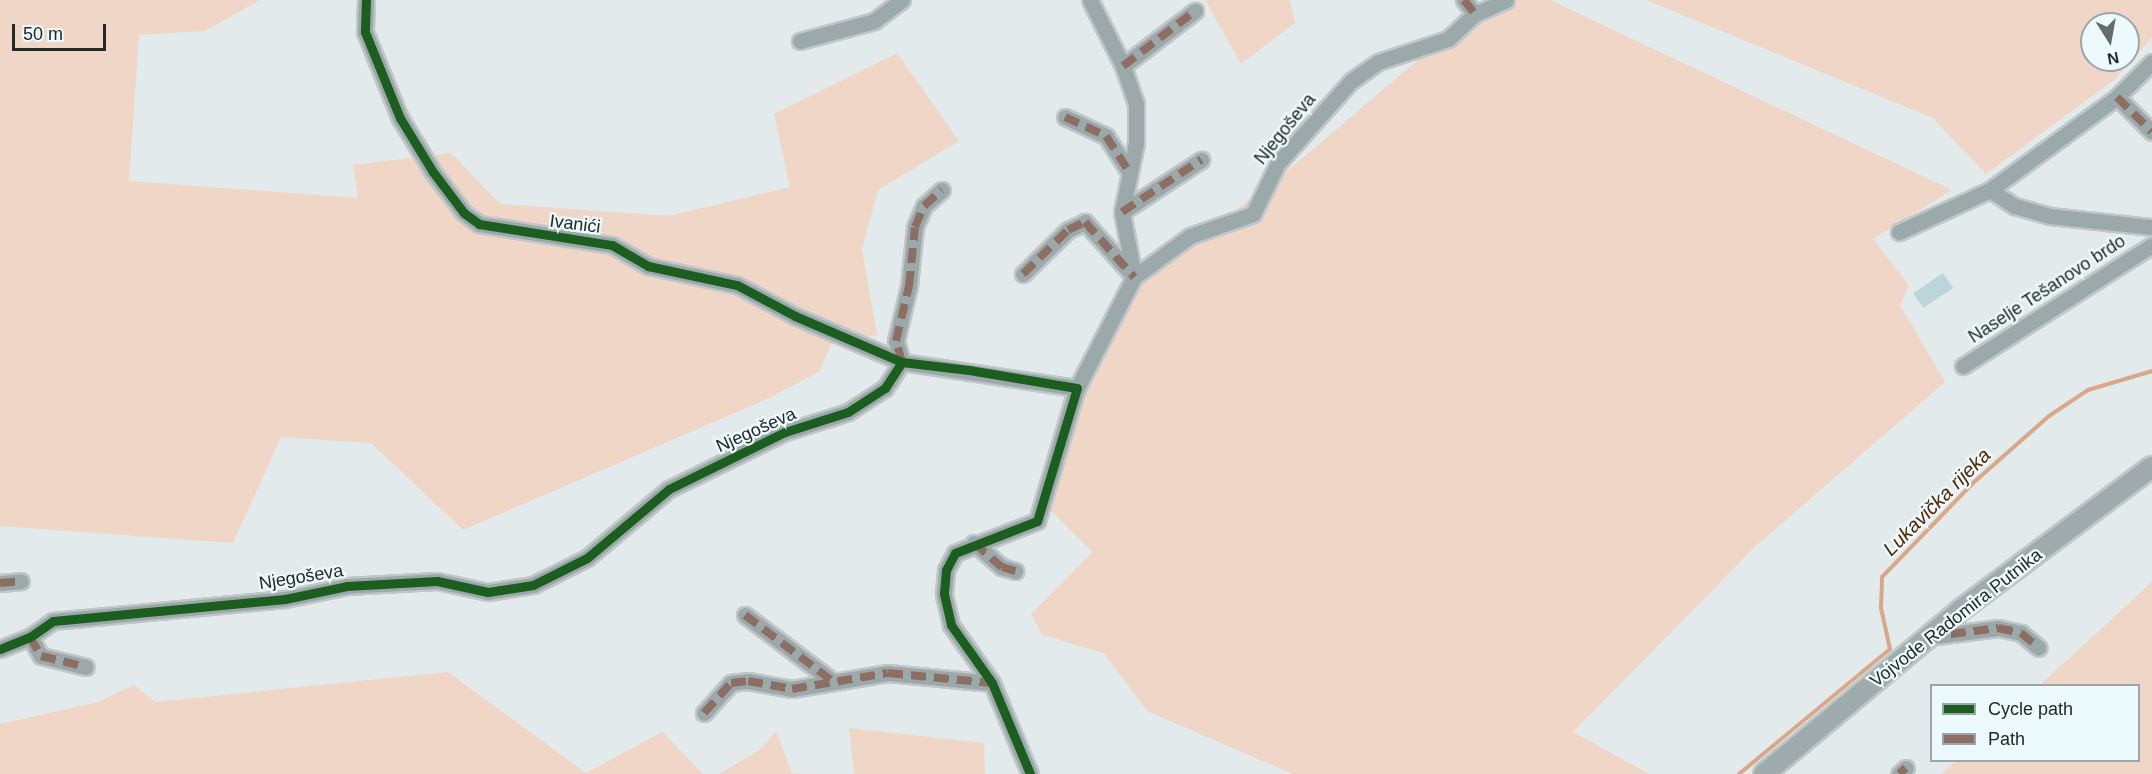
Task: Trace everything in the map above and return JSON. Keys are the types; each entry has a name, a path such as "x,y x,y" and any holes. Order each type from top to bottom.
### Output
{"main road":[{"name":"Vojvode Radomira Putnika","path":"1764,774 1928,637 2152,467"}],"street":[{"name":"Ivanići","path":"366,0 365,32 400,118 433,172 464,213 479,224 612,245 648,266 736,285 795,316 902,362"},
{"path":"801,41 874,21 902,0"},
{"path":"1090,0 1123,66 1136,104 1136,143 1128,170 1122,212 1134,277"},
{"path":"1464,0 1475,14"},
{"name":"Njegoševa","path":"1030,774 992,683 951,625 944,594 946,570 955,553 974,543 1037,521 1077,388 1134,277 1190,236 1252,214 1278,163 1351,81 1378,62 1448,39 1475,14 1506,0"},
{"path":"1123,66 1195,11"},
{"path":"1899,232 1990,190 2117,97 2152,62"},
{"path":"2117,97 2152,132"},
{"path":"1065,117 1106,136 1128,170"},
{"path":"1122,212 1201,160"},
{"path":"942,190 924,206 915,226 909,286 896,341 902,362 1077,388"},
{"name":"Naselje Tešanovo brdo","path":"1990,190 2015,206 2050,216 2152,227"},
{"path":"1023,274 1068,230 1085,222 1134,277"},
{"name":"Naselje Tešanovo brdo","path":"1963,366 2152,245"},
{"name":"Njegoševa","path":"0,649 30,638 53,621 285,599 347,586 437,581 488,592 533,585 587,558 669,489 785,432 849,412 885,388 902,362"},
{"path":"974,543 1002,567 1015,571"},
{"path":"0,583 21,581"},
{"path":"745,615 831,680"},
{"path":"1928,637 1998,628 2021,633 2039,648"},
{"path":"30,638 40,656 86,667"},
{"path":"704,713 731,683 792,689 831,680 888,673 992,683"}],"shaded area":[{"path":"0,0 260,0 205,31 139,35 129,181 358,198 353,165 451,153 500,204 669,216 790,187 774,114 897,53 959,141 878,190 862,249 877,335 831,344 820,371 769,398 463,530 371,443 281,437 233,543 0,526"},
{"path":"1205,0 1290,0 1295,23 1241,64"},
{"path":"1488,0 1550,0 1952,190 1873,239 1909,285 1900,305 1945,382 1757,545 1573,732 1649,774 1293,774 1147,711 1104,653 1042,635 1031,614 1092,552 1049,509 1081,391 1135,289 1304,157"},
{"path":"1646,0 2152,0 2152,38 2140,51 2140,12 2080,12 2080,72 2121,72 2114,80 1986,174 1933,118"},
{"path":"2152,582 2152,774 1941,774 1955,762 2140,762 2140,684 2041,684"},
{"path":"448,672 586,773 662,732 703,774 0,774 0,724 98,702 134,685 155,702"},
{"path":"849,728 984,743 985,774 854,774"},
{"path":"776,731 792,773 806,774 719,774 760,750"}],"building":[{"path":"1943,273 1953,288 1923,308 1913,293"}],"waterway":[{"name":"Lukavička rijeka","path":"1739,774 1890,649 1881,608 1882,577 1973,483 2049,416 2088,390 2152,371"}],"marked path":[{"path":"1464,0 1475,14"},
{"path":"1123,66 1195,11"},
{"path":"2117,97 2152,132"},
{"path":"1065,117 1106,136 1128,170"},
{"path":"1122,212 1201,160"},
{"path":"902,362 896,341 909,286 915,227 924,206 942,190"},
{"path":"1023,274 1068,230 1085,222 1134,277"},
{"path":"974,543 1002,567 1015,571"},
{"path":"0,583 21,581"},
{"path":"745,615 831,680"},
{"path":"1928,637 1998,628 2021,633 2039,648"},
{"path":"30,637 41,656 86,667"},
{"path":"704,713 731,683 748,681 792,689 888,673 992,683"},
{"path":"1899,774 1906,768"}],"cycle path":[{"path":"366,0 365,32 400,118 433,172 464,213 479,224 612,245 648,266 737,285 795,316 902,362"},
{"path":"0,649 30,637 53,621 285,599 347,586 437,581 488,592 533,585 587,558 669,489 785,432 848,412 885,388 902,362 969,370 1077,388 1037,521 955,553 946,570 944,594 951,625 992,683 1030,774"}]}
